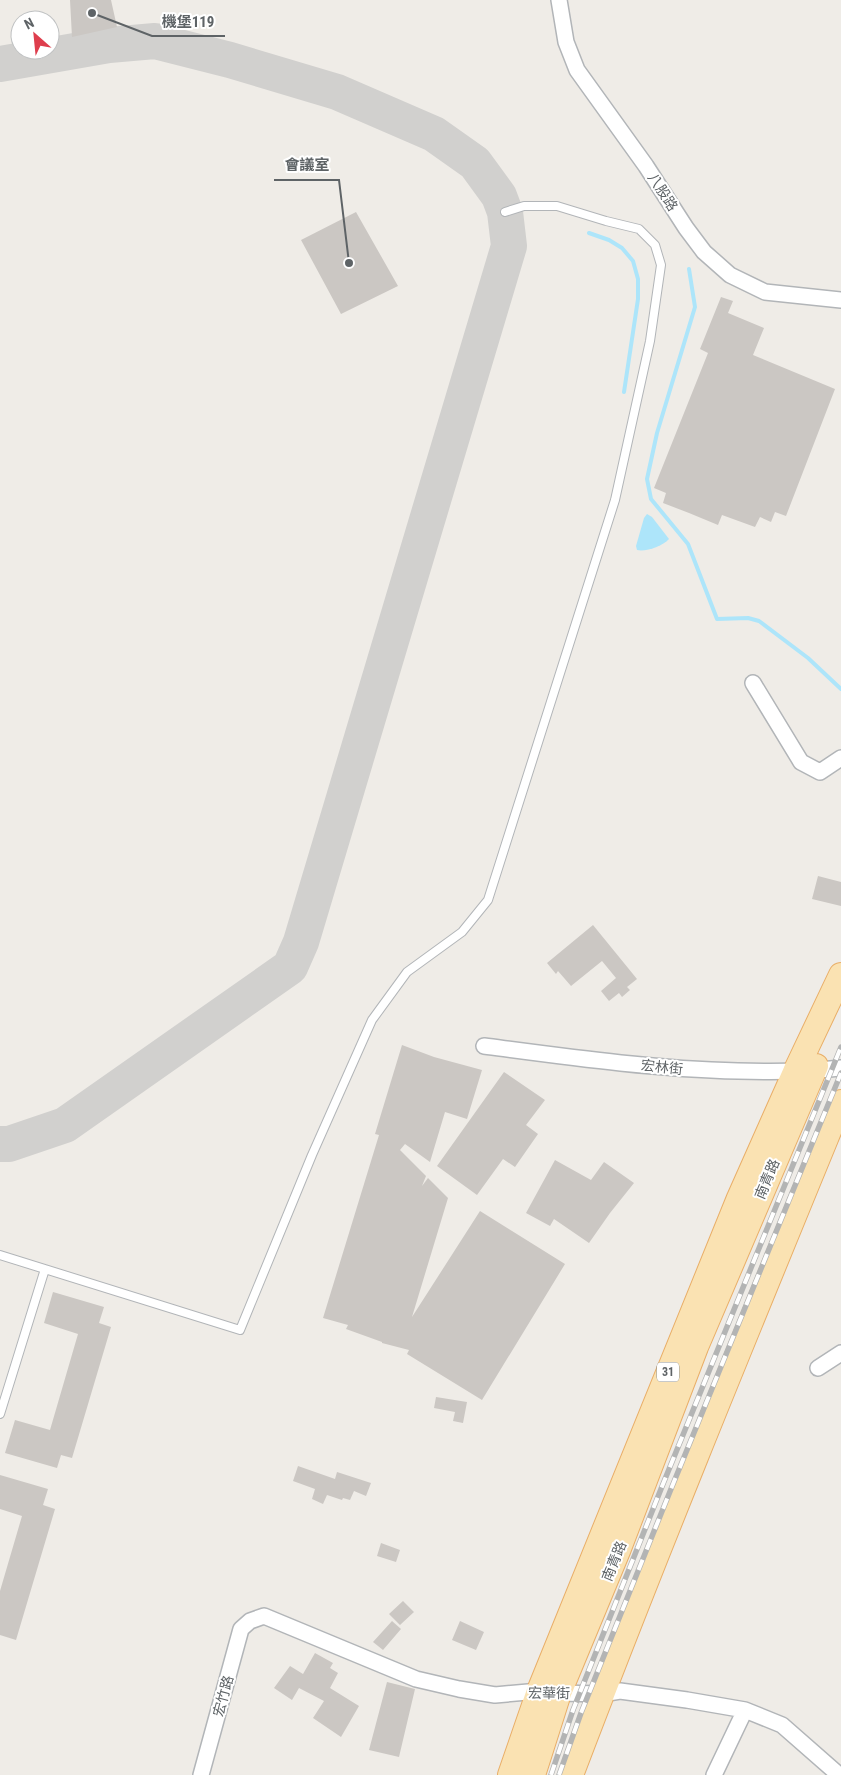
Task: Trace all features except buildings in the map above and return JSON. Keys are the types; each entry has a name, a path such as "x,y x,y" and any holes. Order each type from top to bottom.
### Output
{"main road":[{"name":"31","path":"510,1775 549,1692 739,1198 804,1072 841,976"},
{"name":"南青路","path":"533,1775 549,1692 618,1551 804,1072 841,1012"},
{"path":"589,1775 611,1693 733,1364 841,1102"},
{"path":"733,1364 800,1230 841,1137"},
{"name":"南青路","path":"696,1348 739,1198"},
{"path":"572,1775 611,1693 740,1389 800,1230"}],"street":[{"name":"八股路","path":"560,0 566,42 578,70 704,252 730,275 765,292 841,300"},
{"path":"753,683 801,762 820,772 841,758"},
{"name":"宏林街","path":"484,1046 693,1070 804,1072 841,1068"},
{"path":"818,1368 841,1353"},
{"name":"宏華街","path":"250,1621 264,1616 416,1679 450,1687 495,1695 549,1692 611,1693 687,1700 745,1710 782,1725 839,1775"},
{"name":"宏竹路","path":"201,1775 241,1629 250,1621"},
{"path":"714,1775 745,1710"}],"lane":[{"path":"0,1255 240,1330 312,1155 372,1020 407,972 462,932 488,900 615,500 650,340 661,265 655,245 639,229 557,206 524,206 505,212"},
{"path":"0,1414 45,1268"}],"water":[{"path":"647,514 652,517 669,539 654,548 637,550 636,546 644,518"}],"waterway":[{"path":"589,233 609,240 622,248 633,261 638,279 638,299 624,392"},
{"path":"689,269 695,307 657,433 647,479 651,499 688,544 717,619 748,618 759,621 808,658 841,689"}],"taxiway":[{"path":"0,64 109,45 155,41 230,60 337,92 434,134 475,163 499,196 505,212 509,246 301,942 290,967 65,1125 9,1144 0,1144"}],"railway":[{"path":"551,1775 573,1710 663,1484 841,1047"},
{"path":"559,1775 581,1713 841,1073"}],"place":[{"name":"機堡119","path":"92,13"},
{"name":"會議室","path":"349,263"}]}
